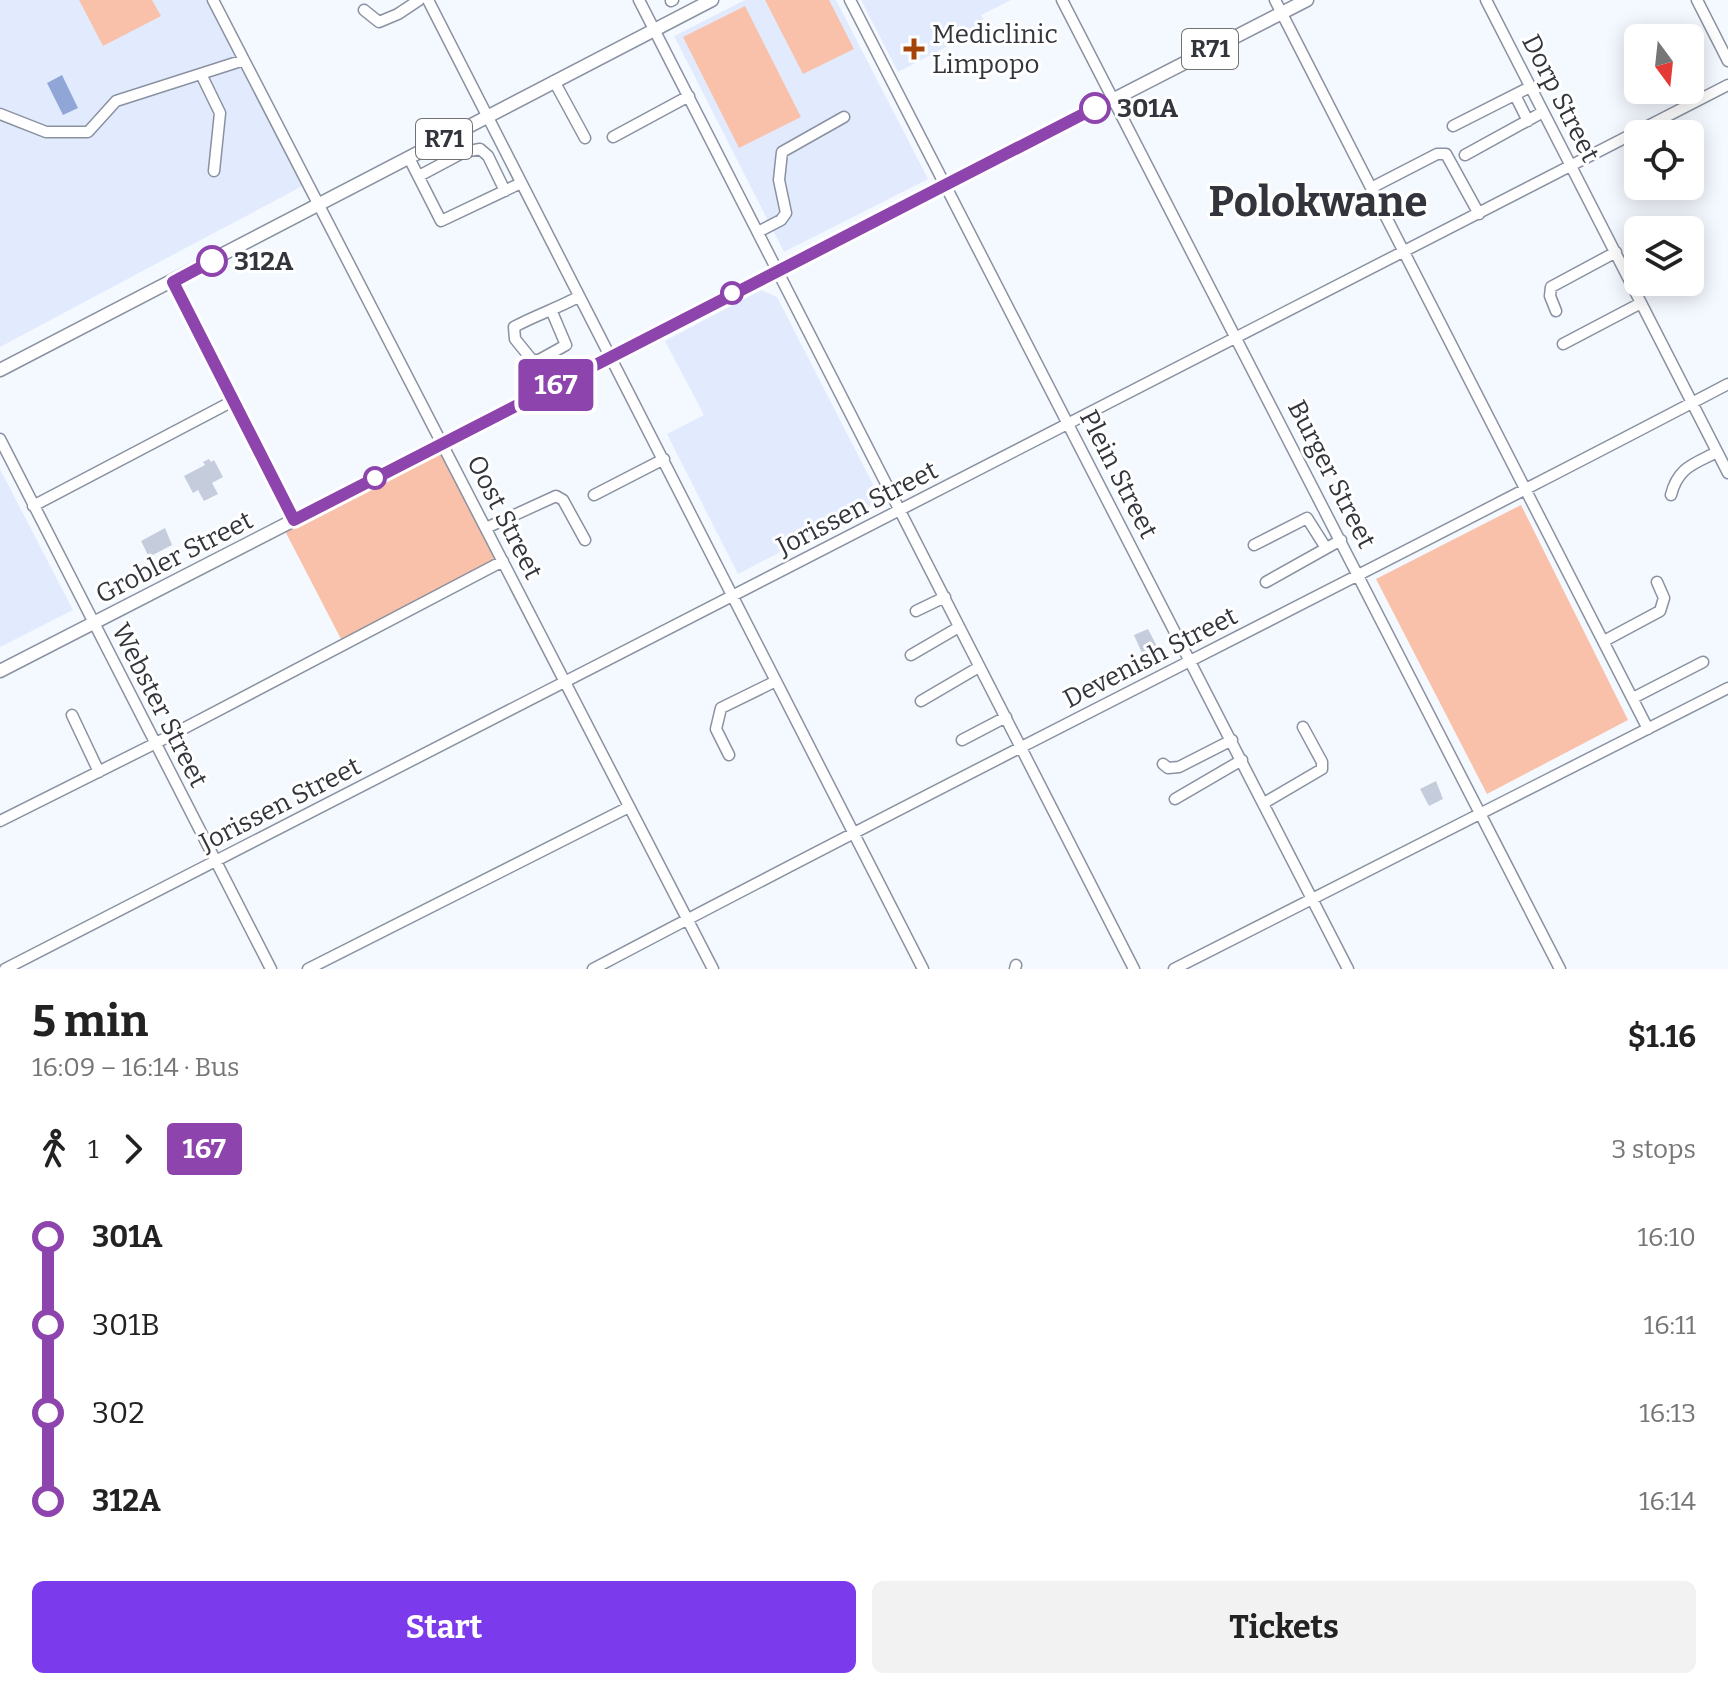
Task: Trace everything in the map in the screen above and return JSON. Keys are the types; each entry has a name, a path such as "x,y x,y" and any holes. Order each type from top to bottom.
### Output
{"main road":[{"name":"Grobler Street","path":"0,671 1307,0"},
{"name":"R71","path":"0,370 707,1"}],"street":[{"name":"Oost Street","path":"213,0 713,969"},
{"path":"364,10 379,22 419,0"},
{"path":"428,0 923,969"},
{"path":"639,0 1134,969"},
{"name":"Plein Street","path":"850,0 1348,969"},
{"name":"Burger Street","path":"1062,0 1560,969"},
{"path":"1275,0 1648,729"},
{"name":"Dorp Street","path":"1486,0 1728,473"},
{"path":"1697,0 1728,61"},
{"path":"0,114 46,132 88,132 99,123 111,104 244,60"},
{"path":"201,74 220,113 214,171"},
{"path":"554,81 585,138"},
{"name":"Jorissen Street","path":"5,969 1728,85"},
{"path":"1453,126 1530,87"},
{"path":"1515,95 1528,121"},
{"path":"613,137 689,96"},
{"path":"1465,155 1543,112"},
{"path":"758,232 781,220 786,213 779,180 782,152 844,117"},
{"path":"419,176 464,152 480,149 488,156 505,191"},
{"path":"1371,188 1429,158 1446,154 1479,214"},
{"path":"409,158 438,218 443,221 521,183"},
{"path":"1556,311 1549,292 1555,284 1616,252"},
{"path":"173,282 231,402 294,520"},
{"path":"552,312 566,345 539,360 532,360 517,344 513,329 578,297"},
{"path":"1563,344 1641,303"},
{"name":"Devenish Street","path":"593,969 853,832 1728,384"},
{"path":"33,506 231,402"},
{"name":"Webster Street","path":"0,439 271,969"},
{"path":"1671,495 1675,478 1680,472 1717,452"},
{"path":"594,495 664,459"},
{"path":"486,528 556,496 563,500 585,540"},
{"path":"1254,545 1307,518 1326,548"},
{"path":"1266,582 1341,540"},
{"path":"0,821 503,561"},
{"path":"1604,641 1660,611 1664,598 1657,582"},
{"path":"916,611 945,597"},
{"path":"911,655 959,627"},
{"path":"1633,698 1703,662"},
{"path":"921,701 979,667"},
{"path":"729,755 716,729 721,708 776,681"},
{"path":"1174,969 1728,688"},
{"path":"72,715 99,772"},
{"path":"962,740 1006,717"},
{"path":"1264,803 1322,769 1322,762 1303,727"},
{"path":"1163,764 1168,768 1179,767 1232,740"},
{"path":"1175,799 1242,760"},
{"path":"308,969 629,807"}],"shaded area":[{"path":"0,0 209,0 306,184 0,347"},
{"path":"79,0 152,0 161,16 103,46"},
{"path":"745,0 836,0 928,179 784,252 674,36"},
{"path":"765,0 829,0 854,49 803,74"},
{"name":"Mediclinic Limpopo","path":"861,0 1011,0 981,15 986,26 898,72"},
{"path":"745,6 801,117 739,148 683,37"},
{"path":"761,290 777,297 881,500 738,574 667,434 704,415 665,341"},
{"path":"437,454 442,455 496,555 491,562 341,639 285,531"},
{"path":"0,469 73,610 0,647"},
{"path":"1521,505 1628,720 1487,794 1376,579"}],"water":[{"path":"62,75 78,108 63,115 47,83"}],"building":[{"path":"209,459 211,462 214,460 223,477 212,483 218,494 204,501 198,490 193,493 184,476 205,465 203,462"},
{"path":"165,528 172,545 149,557 141,541"},
{"path":"1148,629 1161,654 1154,661 1151,657 1145,660 1134,635"},
{"path":"1436,781 1443,799 1429,806 1420,789"}],"bus line":[{"name":"167","path":"212,261 173,282 231,402 294,520 1095,108"}],"place":[{"name":"Mediclinic Limpopo","path":"914,49"},
{"name":"301A","path":"1095,108"},
{"name":"312A","path":"212,261"}],"district":[{"name":"Polokwane","path":"1318,201"}]}
